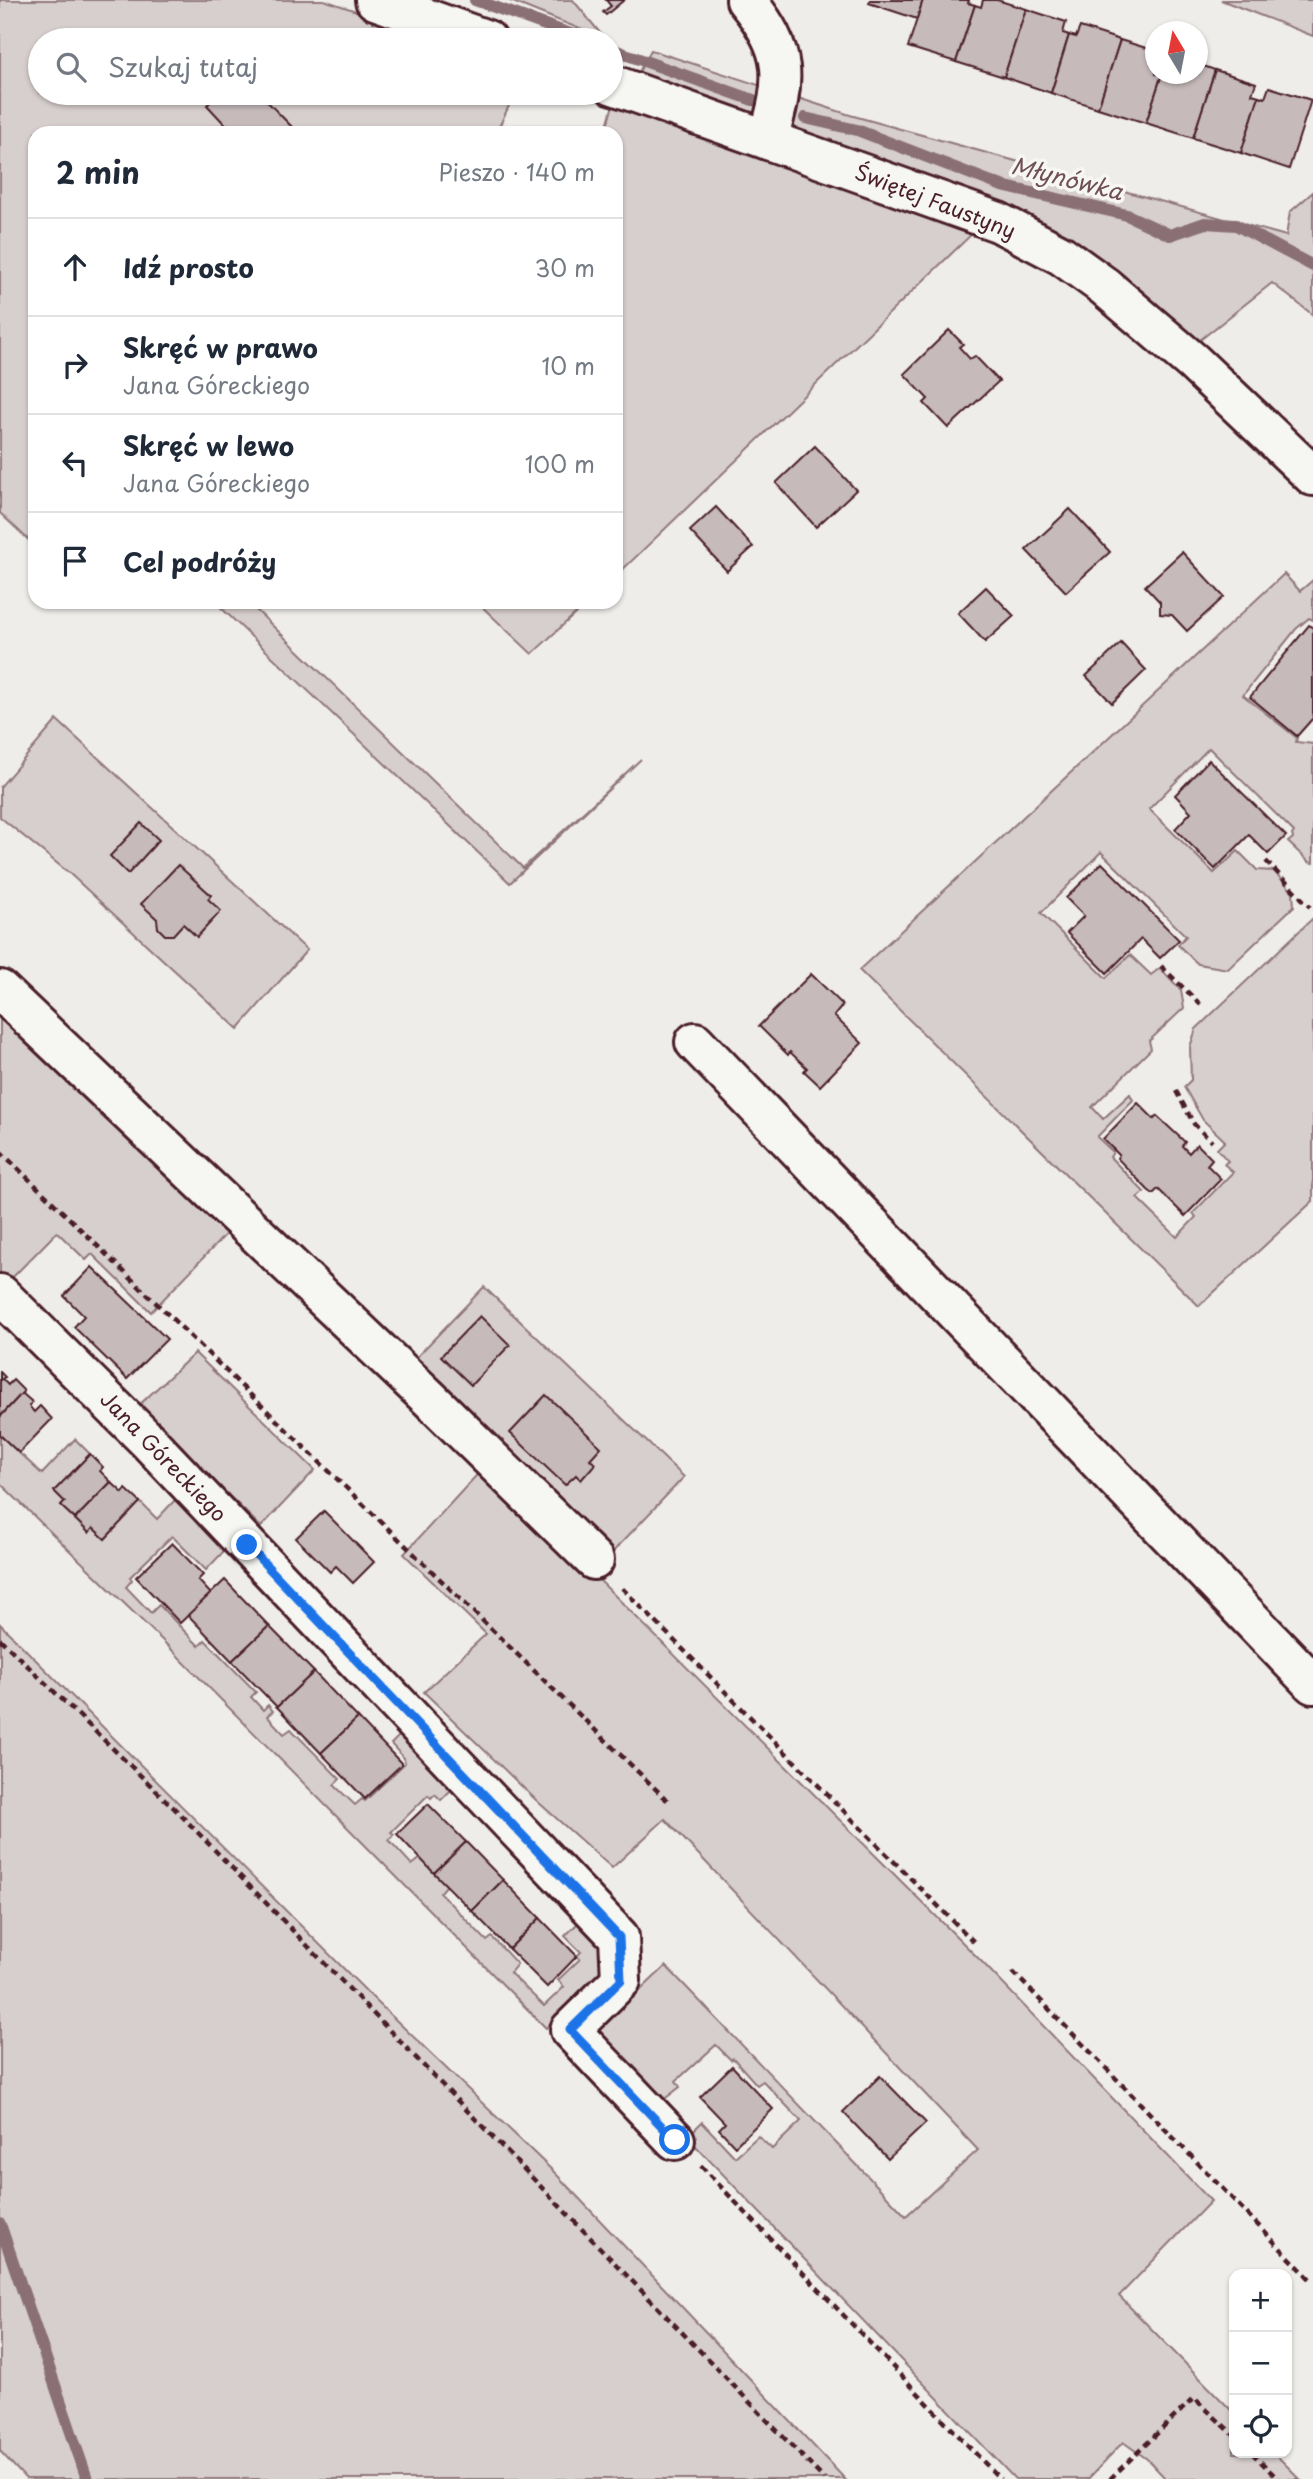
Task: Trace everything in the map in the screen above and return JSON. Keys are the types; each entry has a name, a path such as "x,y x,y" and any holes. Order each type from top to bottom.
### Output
{"street":[{"path":"375,0 453,28"},
{"path":"746,0 768,29 780,65 780,99 768,140"},
{"name":"Świętej Faustyny","path":"623,88 998,222 1061,255 1104,286 1193,362 1313,476"},
{"path":"0,990 594,1560"},
{"path":"695,1042 1313,1684"},
{"name":"Jana Góreckiego","path":"0,1294 156,1449 619,1937 621,1980 570,2030 675,2140"}],"path":[{"path":"1266,861 1310,907"},
{"path":"1161,966 1203,1007"},
{"path":"1176,1091 1194,1124 1212,1142"},
{"path":"0,1151 668,1801"},
{"path":"594,1560 977,1945"},
{"path":"0,1639 176,1809 824,2479"},
{"path":"1013,1972 1313,2282"},
{"path":"675,2140 1000,2479"},
{"path":"1110,2479 1194,2398 1229,2430"},
{"path":"1257,2458 1278,2479"}],"shaded area":[{"path":"0,0 324,0 406,28 28,28 28,105 509,105 499,126 28,126 28,539 0,513"},
{"path":"508,0 573,0 596,28 578,28"},
{"path":"1221,0 1313,0 1313,36"},
{"path":"651,50 850,115 1286,236 1290,212 1313,192 1313,315 1272,283 1195,344 1114,276 635,79"},
{"path":"623,104 974,232 623,569 623,126 607,126 613,105"},
{"path":"1284,574 1300,591 1313,580 1313,620 1309,618 1296,629 1243,695 1297,738 1296,742 1313,744 1313,863 1288,842 1293,838 1294,832 1209,748 1149,809 1214,873 1238,851 1257,870 1274,871 1293,892 1294,906 1228,969 1198,964 1178,945 1186,936 1101,852 1041,913 1106,978 1130,955 1151,975 1160,968 1181,990 1184,1008 1149,1041 1151,1049 1092,1107 1103,1119 1130,1094 1133,1100 1097,1137 1113,1152 1110,1157 1144,1192 1137,1198 1177,1237 1196,1217 1193,1213 1233,1172 1224,1164 1228,1161 1217,1149 1225,1141 1203,1120 1184,1087 1191,1080 1190,1047 1196,1029 1313,918 1313,1201 1199,1306 859,970"},
{"path":"222,609 255,609 523,868 641,759 510,883"},
{"path":"484,609 580,609 532,654"},
{"path":"57,720 307,950 238,1029 69,873 0,817 0,787"},
{"path":"0,1008 229,1231 151,1312 92,1254 86,1260 57,1232 7,1283 0,1276"},
{"path":"484,1287 684,1477 607,1558 408,1366"},
{"path":"195,1353 315,1470 261,1527 138,1406"},
{"path":"0,1435 42,1474 75,1439 90,1454 54,1491 65,1502 61,1506 88,1532 93,1528 105,1539 140,1502 157,1519 175,1500 225,1550 206,1570 172,1536 130,1577 132,1580 126,1587 151,1613 159,1605 199,1646 205,1640 256,1692 251,1697 263,1710 268,1705 273,1711 267,1716 284,1734 291,1729 340,1779 334,1785 355,1805 362,1799 365,1801 405,1763 404,1758 391,1744 404,1731 453,1788 441,1800 435,1794 431,1798 428,1795 391,1832 394,1834 389,1840 412,1865 421,1858 447,1885 440,1893 487,1941 492,1937 517,1964 510,1973 544,2006 564,1987 558,1980 580,1959 577,1956 581,1952 565,1936 584,1917 600,1932 601,1974 546,2028 162,1640 0,1483"},
{"path":"485,1466 983,1963 1211,2201 1119,2296 1229,2408 1229,2458 1279,2458 1300,2479 1166,2479 1147,2459 1123,2442 1088,2479 1015,2479 692,2142 690,2134 702,2122 735,2157 758,2136 772,2149 801,2121 763,2081 757,2085 733,2058 731,2060 716,2045 676,2081 680,2087 662,2101 591,2037 666,1966 906,2216 978,2150 665,1819 612,1868 537,1801 424,1692 486,1634 404,1554"},
{"path":"0,1624 374,1999 556,2174 845,2479 26,2479 0,2451"}],"building":[{"path":"606,0 624,0 606,15 603,12 611,6"},
{"path":"870,0 923,0 917,19 869,3"},
{"path":"923,0 969,0 968,3 975,5 956,62 908,47"},
{"path":"983,0 997,0 1026,9 1004,77 956,62 975,5 981,7"},
{"path":"1026,9 1066,22 1063,33 1069,35 1051,93 1004,77"},
{"path":"1080,27 1120,40 1098,108 1051,93 1069,35 1076,37"},
{"path":"1120,40 1145,48 1145,84 1159,84 1146,123 1098,108"},
{"path":"1208,68 1215,70 1193,138 1146,123 1159,84 1208,84"},
{"path":"1215,70 1256,83 1252,94 1259,96 1241,153 1193,138"},
{"path":"1269,87 1311,100 1289,169 1241,153 1259,96 1265,98"},
{"path":"207,105 271,105 291,126 226,126"},
{"path":"949,330 963,344 959,347 970,359 975,356 999,381 948,428 924,403 928,399 904,374"},
{"path":"815,446 856,490 816,527 776,483"},
{"path":"716,507 753,547 727,571 690,531"},
{"path":"1070,509 1110,552 1066,592 1026,550"},
{"path":"1182,552 1224,597 1187,631 1172,615 1160,614 1160,602 1145,586"},
{"path":"986,587 1014,616 985,642 958,613"},
{"path":"1309,625 1313,628 1313,718 1297,736 1250,697"},
{"path":"1121,643 1146,670 1112,703 1086,676"},
{"path":"1209,760 1286,836 1268,854 1249,835 1215,869 1175,829 1191,812 1175,795"},
{"path":"141,823 159,840 128,874 110,856"},
{"path":"1102,863 1179,940 1160,958 1141,939 1107,973 1067,933 1084,916 1066,898"},
{"path":"178,865 211,895 208,899 221,911 197,937 183,924 173,935 165,935 158,928 157,919 141,904"},
{"path":"811,974 843,1005 834,1016 862,1043 820,1086 804,1071 807,1068 790,1052 788,1055 759,1026"},
{"path":"1138,1103 1154,1119 1157,1116 1185,1142 1182,1146 1189,1153 1197,1144 1212,1159 1207,1165 1221,1179 1185,1216 1158,1189 1153,1194 1148,1190 1103,1139"},
{"path":"92,1267 167,1339 127,1379 74,1327 84,1316 64,1296"},
{"path":"480,1316 510,1345 471,1385 441,1356"},
{"path":"0,1372 8,1385 13,1380 24,1391 0,1417"},
{"path":"24,1391 23,1394 32,1402 29,1406 34,1412 40,1406 52,1419 19,1453 0,1435 0,1417"},
{"path":"546,1395 601,1447 590,1459 595,1464 581,1480 576,1475 565,1485 510,1433"},
{"path":"90,1454 103,1467 100,1471 111,1482 75,1519 61,1506 65,1502 54,1491"},
{"path":"111,1482 123,1493 126,1489 140,1502 105,1539 93,1528 89,1533 75,1519"},
{"path":"324,1511 374,1562 353,1583 336,1566 330,1572 296,1538"},
{"path":"172,1543 203,1575 198,1580 211,1594 180,1623 136,1577"},
{"path":"225,1580 269,1626 232,1661 188,1615"},
{"path":"269,1626 314,1672 277,1707 232,1661"},
{"path":"314,1672 358,1718 321,1753 277,1707"},
{"path":"358,1718 402,1764 365,1799 321,1753"},
{"path":"428,1804 466,1842 434,1873 397,1834"},
{"path":"466,1842 503,1880 472,1911 434,1873"},
{"path":"503,1880 540,1918 509,1949 472,1911"},
{"path":"540,1918 577,1956 547,1987 509,1949"},
{"path":"732,2066 773,2109 735,2146 719,2129 725,2123 700,2097"},
{"path":"880,2076 926,2123 888,2159 843,2112"}],"waterway":[{"name":"Młynówka","path":"475,0 553,28"},
{"name":"Młynówka","path":"623,53 753,100"},
{"name":"Młynówka","path":"805,118 857,130 1002,186 1127,215 1170,235 1205,223 1236,225 1313,266"},
{"path":"0,2224 87,2479"}],"route":[{"path":"247,1545 619,1937 621,1980 570,2030 675,2140"}]}
